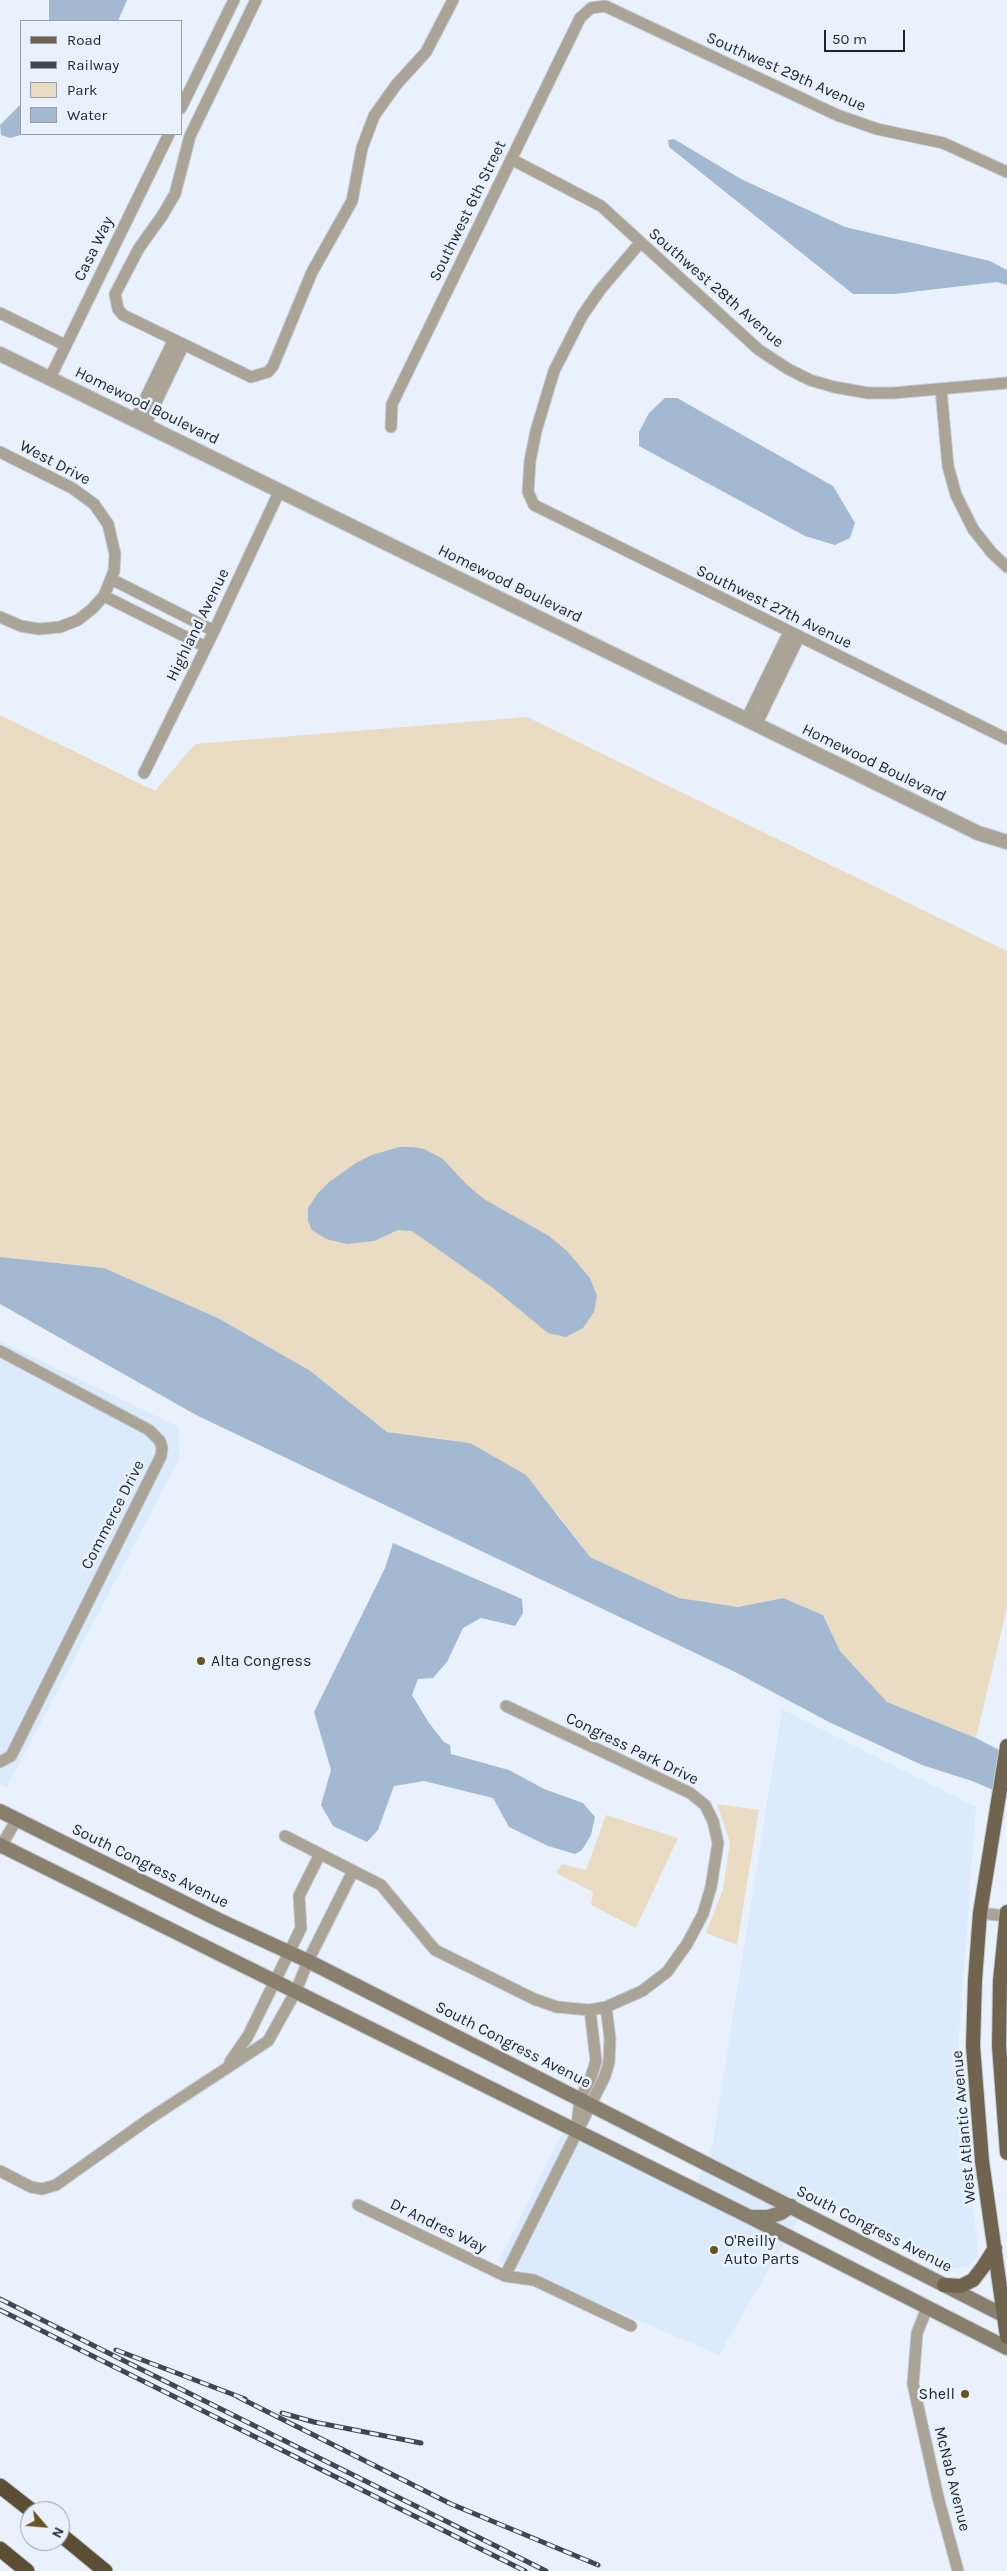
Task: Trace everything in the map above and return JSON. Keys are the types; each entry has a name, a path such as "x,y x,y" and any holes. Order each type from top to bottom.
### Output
{"highway":[{"path":"0,2486 20,2502"},
{"path":"70,2542 105,2571"},
{"path":"0,2549 27,2571"}],"main road":[{"name":"West Atlantic Avenue","path":"1007,1746 980,1913 975,1980 974,2046 982,2160 1007,2337"},
{"name":"South Congress Avenue","path":"0,1811 308,1961 1005,2316"},
{"path":"0,1846 750,2217 1007,2348"},
{"path":"1007,1912 1000,1981 999,2046 1007,2153"},
{"path":"750,2217 768,2217 781,2213 791,2206"},
{"path":"944,2285 961,2286 973,2280 995,2248"}],"street":[{"path":"182,106 234,0"},
{"path":"256,0 190,136 180,178 171,202 138,248 118,286 116,294 117,305 123,315 243,375 259,376 273,366 312,272 352,201 362,148 374,116 390,93 426,52 453,0"},
{"name":"Southwest 29th Avenue","path":"584,12 591,8 605,6 837,115 882,130 942,143 1007,172"},
{"name":"Southwest 6th Street","path":"391,427 392,404 584,12"},
{"name":"Casa Way","path":"50,378 169,135"},
{"name":"Southwest 28th Avenue","path":"511,159 600,206 760,350 788,369 810,380 851,391 893,393 1007,383"},
{"name":"Southwest 27th Avenue","path":"640,243 600,290 575,329 554,371 536,431 528,484 530,499 534,506 1007,739"},
{"path":"0,313 65,345"},
{"path":"140,422 178,344"},
{"name":"Homewood Boulevard","path":"0,354 751,723 978,833 1007,842"},
{"path":"941,389 948,466 956,495 973,529 992,553 1007,567"},
{"name":"West Drive","path":"0,452 72,488 99,509 108,524 115,545 115,562 108,588"},
{"name":"Highland Avenue","path":"144,773 214,631 280,490"},
{"path":"0,617 31,628 60,627 86,615 108,588"},
{"path":"108,588 214,631"},
{"path":"108,588 206,647"},
{"path":"751,723 794,634"},
{"name":"Commerce Drive","path":"0,1351 150,1430 160,1441 162,1448 161,1456 11,1756 0,1762"},
{"name":"Congress Park Drive","path":"284,1836 381,1885 428,1944 440,1953 534,1999 557,2007 590,2010 606,2007 642,1991 667,1972 687,1944 702,1914 711,1887 718,1843 714,1821 705,1806 690,1793 506,1706"},
{"path":"0,1846 17,1819"},
{"path":"228,2066 248,2036 301,1928 299,1896 320,1854"},
{"path":"0,2171 31,2187 42,2189 56,2185 228,2066 268,2041 296,1991 308,1961 353,1871"},
{"path":"980,1913 1006,1916"},
{"path":"586,2102 609,2062 610,2038 606,2007"},
{"path":"505,2276 577,2131 596,2061 590,2010"},
{"name":"Dr Andres Way","path":"358,2205 505,2276 534,2280 631,2326"},
{"name":"McNab Avenue","path":"927,2308 917,2333 913,2384 938,2498 958,2571"}],"shaded area":[{"path":"0,1341 179,1427 180,1458 7,1787 0,1784"},
{"path":"782,1709 976,1807 956,2077 979,2255 968,2267 949,2269 812,2196 719,2355 499,2261 562,2133 692,2196 712,2147"}],"green space":[{"path":"0,715 155,791 195,744 527,717 1007,951 1007,1608 976,1738 887,1702 840,1651 823,1615 783,1598 738,1607 679,1598 590,1557 556,1512 470,1443 387,1432 309,1370 218,1318 104,1268 0,1257"},
{"path":"717,1804 759,1810 737,1945 706,1933 723,1889 730,1843"},
{"path":"606,1815 678,1838 636,1928 591,1905 593,1892 556,1873 562,1864 586,1870"}],"water":[{"path":"49,0 127,0 118,20 49,20"},
{"path":"20,105 20,135 10,138 1,135 0,125"},
{"path":"674,139 741,179 845,227 990,261 1007,270 1007,285 997,282 894,294 853,294 669,147 668,140"},
{"path":"665,398 677,398 833,486 855,523 850,538 835,545 805,536 639,446 639,432 649,413"},
{"path":"399,1147 424,1149 443,1159 466,1184 484,1199 549,1236 567,1251 590,1278 597,1296 594,1312 583,1328 566,1337 548,1333 493,1288 412,1231 398,1230 374,1241 347,1244 326,1239 312,1230 308,1221 308,1208 318,1193 329,1182 356,1163 372,1155"},
{"path":"0,1257 104,1268 218,1318 309,1370 387,1432 470,1443 526,1475 590,1557 679,1598 738,1607 783,1598 823,1615 840,1651 887,1702 976,1738 1007,1754 1007,1796 972,1781 922,1765 829,1722 735,1672 196,1415 0,1304"},
{"path":"393,1543 522,1599 523,1613 515,1626 481,1618 463,1628 447,1662 433,1678 418,1679 412,1695 429,1723 444,1742 450,1745 451,1754 509,1770 544,1789 583,1803 595,1817 591,1835 582,1850 575,1854 548,1846 509,1827 493,1798 424,1781 394,1786 378,1830 367,1842 333,1826 321,1805 331,1770 314,1712 385,1568"}],"railway":[{"path":"0,2299 546,2571"},
{"path":"0,2310 525,2571"},
{"path":"116,2350 245,2399"},
{"path":"238,2397 451,2504 598,2565"},
{"path":"282,2413 314,2422 421,2443"}],"place":[{"name":"Alta Congress","path":"201,1661"},
{"name":"O'Reilly Auto Parts","path":"714,2250"},
{"name":"Shell","path":"965,2394"}]}
